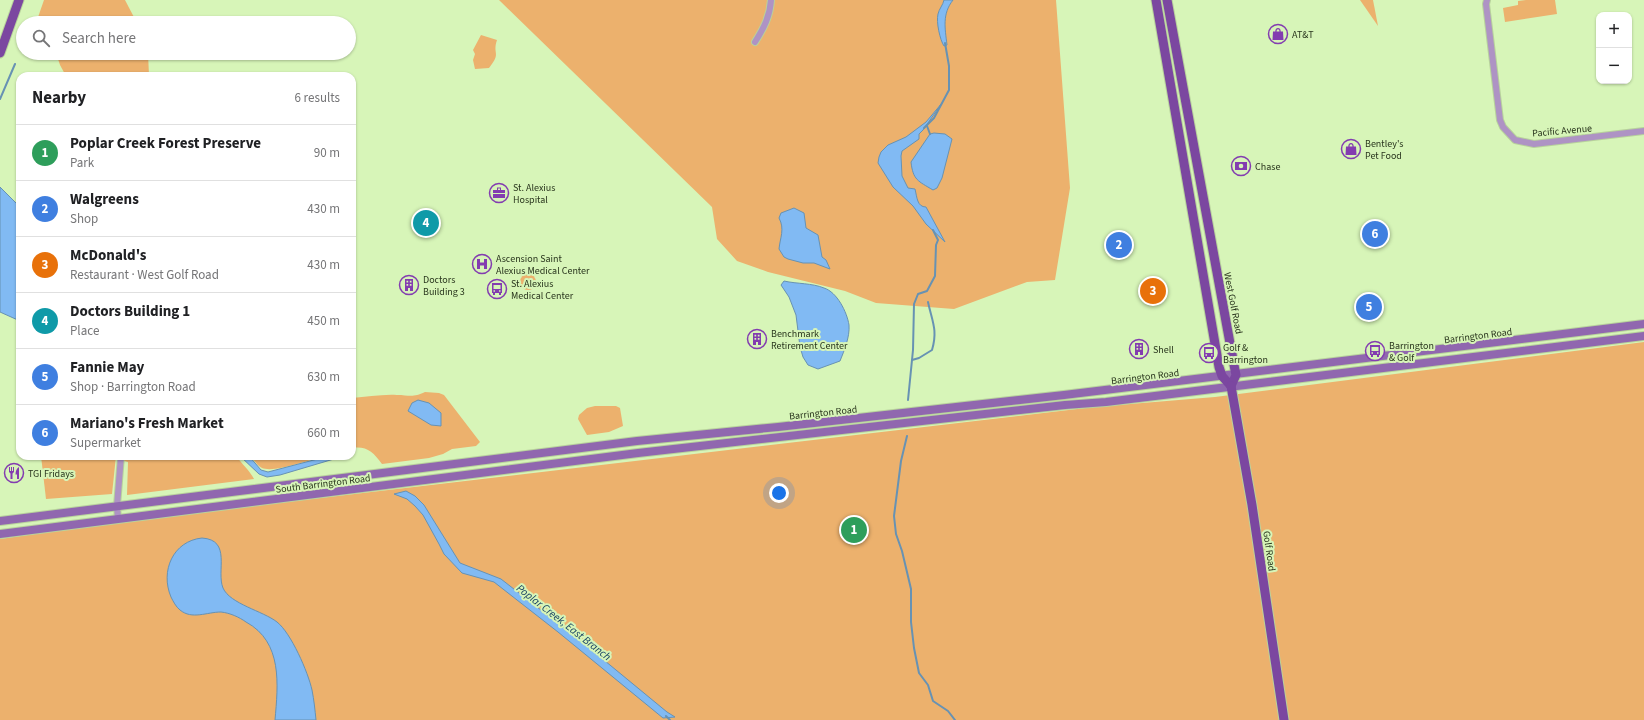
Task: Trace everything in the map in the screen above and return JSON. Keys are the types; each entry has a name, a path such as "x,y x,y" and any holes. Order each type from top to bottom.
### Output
{"main road":[{"path":"0,53 3,34 19,0"},
{"path":"1156,0 1219,367 1222,376 1231,386 1236,374"},
{"name":"West Golf Road","path":"1167,0 1236,374"},
{"name":"Barrington Road","path":"648,440 1040,398 1644,324"},
{"name":"Barrington Road","path":"648,452 1065,405 1106,402 1644,336"},
{"name":"Golf Road","path":"1231,386 1252,505 1284,720"},
{"name":"South Barrington Road","path":"0,521 648,440"},
{"name":"South Barrington Road","path":"0,534 648,452"}],"street":[{"path":"755,42 765,26 770,11 771,0"},
{"name":"Pacific Avenue","path":"1487,0 1486,4 1500,120 1503,127 1515,140 1534,144 1644,131"},
{"path":"118,519 117,506 121,460"}],"shaded area":[{"path":"44,0 125,0 133,16 38,16"},
{"path":"499,0 1056,0 1070,188 1055,280 1027,282 954,309 876,303 845,291 768,272 737,261 717,239 712,207"},
{"path":"1360,0 1373,0 1378,26"},
{"path":"1555,0 1557,14 1505,22 1503,8 1518,5 1518,1"},
{"path":"481,35 497,40 495,48 496,56 489,68 475,69 473,60 475,54 473,50"},
{"path":"58,60 148,60 149,72 64,72"},
{"path":"528,274 534,276 536,282 534,288 528,290 522,288 520,282 522,276"},
{"path":"1644,342 1644,720 0,720 0,539 117,522 1094,407 1215,397"},
{"path":"425,392 444,395 480,442 476,446 452,449 443,454 429,458 382,464 376,456 366,449 356,448 356,398 386,395 414,396"},
{"path":"595,406 616,406 620,408 623,426 609,432 587,435 578,419 579,415 587,408"},
{"path":"41,460 116,460 112,494 46,499"},
{"path":"239,460 254,479 127,495 128,462 124,461"},
{"path":"254,460 310,460 275,469 262,468"}],"water":[{"path":"944,0 953,0 947,11 945,21 947,45 944,46 939,31 938,17"},
{"path":"942,103 919,134 919,139 902,151 901,156 902,176 908,188 915,189 919,203 923,207 926,207 945,242 926,224 913,206 893,187 878,163 881,152 888,145 906,137 926,122"},
{"path":"930,134 945,134 952,139 942,178 937,188 933,190 917,179 913,173 911,162"},
{"path":"0,187 16,203 16,319 0,312"},
{"path":"794,208 804,213 806,228 818,235 822,257 826,260 830,269 814,263 803,263 788,259 784,257 779,249 782,226 779,218 781,213"},
{"path":"784,281 819,286 829,290 841,303 846,314 849,330 848,339 840,361 818,369 808,365 803,357 800,347 796,315 789,297 781,285"},
{"path":"418,400 429,403 441,413 441,426 431,425 408,411 412,403"},
{"path":"244,460 252,460 261,470 268,472 314,460 331,460 280,475 267,477 259,474"},
{"path":"406,491 415,496 424,505 460,563 501,579 675,717 663,718 494,582 462,573 444,554 423,515 407,499 394,494"},
{"path":"202,538 211,540 217,544 220,550 221,581 227,594 239,603 264,614 277,622 288,635 303,663 310,682 316,720 275,720 277,693 276,665 267,641 258,631 243,620 231,614 216,612 190,615 180,610 175,604 168,587 168,568 177,551 183,545 192,540"}],"waterway":[{"path":"924,128 934,118 949,90 949,66 945,43"},
{"path":"0,99 15,64"},
{"path":"927,126 930,134"},
{"path":"908,400 913,350 914,304 918,294 927,291 935,276 936,245 938,240 933,230"},
{"path":"912,360 919,358 932,350 934,343 933,320 928,302"},
{"path":"907,436 901,461 894,516 896,534 902,551 911,589 911,622 914,648 919,673 928,685 933,701 948,711 955,720"},
{"name":"Poplar Creek, East Branch","path":"666,716 670,720"}],"place":[{"name":"AT&T","path":"1278,34"},
{"name":"Bentley's Pet Food","path":"1351,149"},
{"name":"Chase","path":"1241,166"},
{"name":"St. Alexius Hospital","path":"499,193"},
{"name":"Doctors Building 1","path":"426,223"},
{"name":"Mariano's Fresh Market","path":"1375,234"},
{"name":"Walgreens","path":"1119,245"},
{"name":"Ascension Saint Alexius Medical Center","path":"482,264"},
{"name":"Doctors Building 3","path":"409,285"},
{"name":"St. Alexius Medical Center","path":"497,289"},
{"name":"McDonald's","path":"1153,291"},
{"name":"Fannie May","path":"1369,307"},
{"name":"Benchmark Retirement Center","path":"757,339"},
{"name":"Shell","path":"1139,349"},
{"name":"Barrington & Golf","path":"1375,351"},
{"name":"Golf & Barrington","path":"1209,353"},
{"name":"TGI Fridays","path":"14,473"},
{"name":"Poplar Creek Forest Preserve","path":"854,530"}]}
